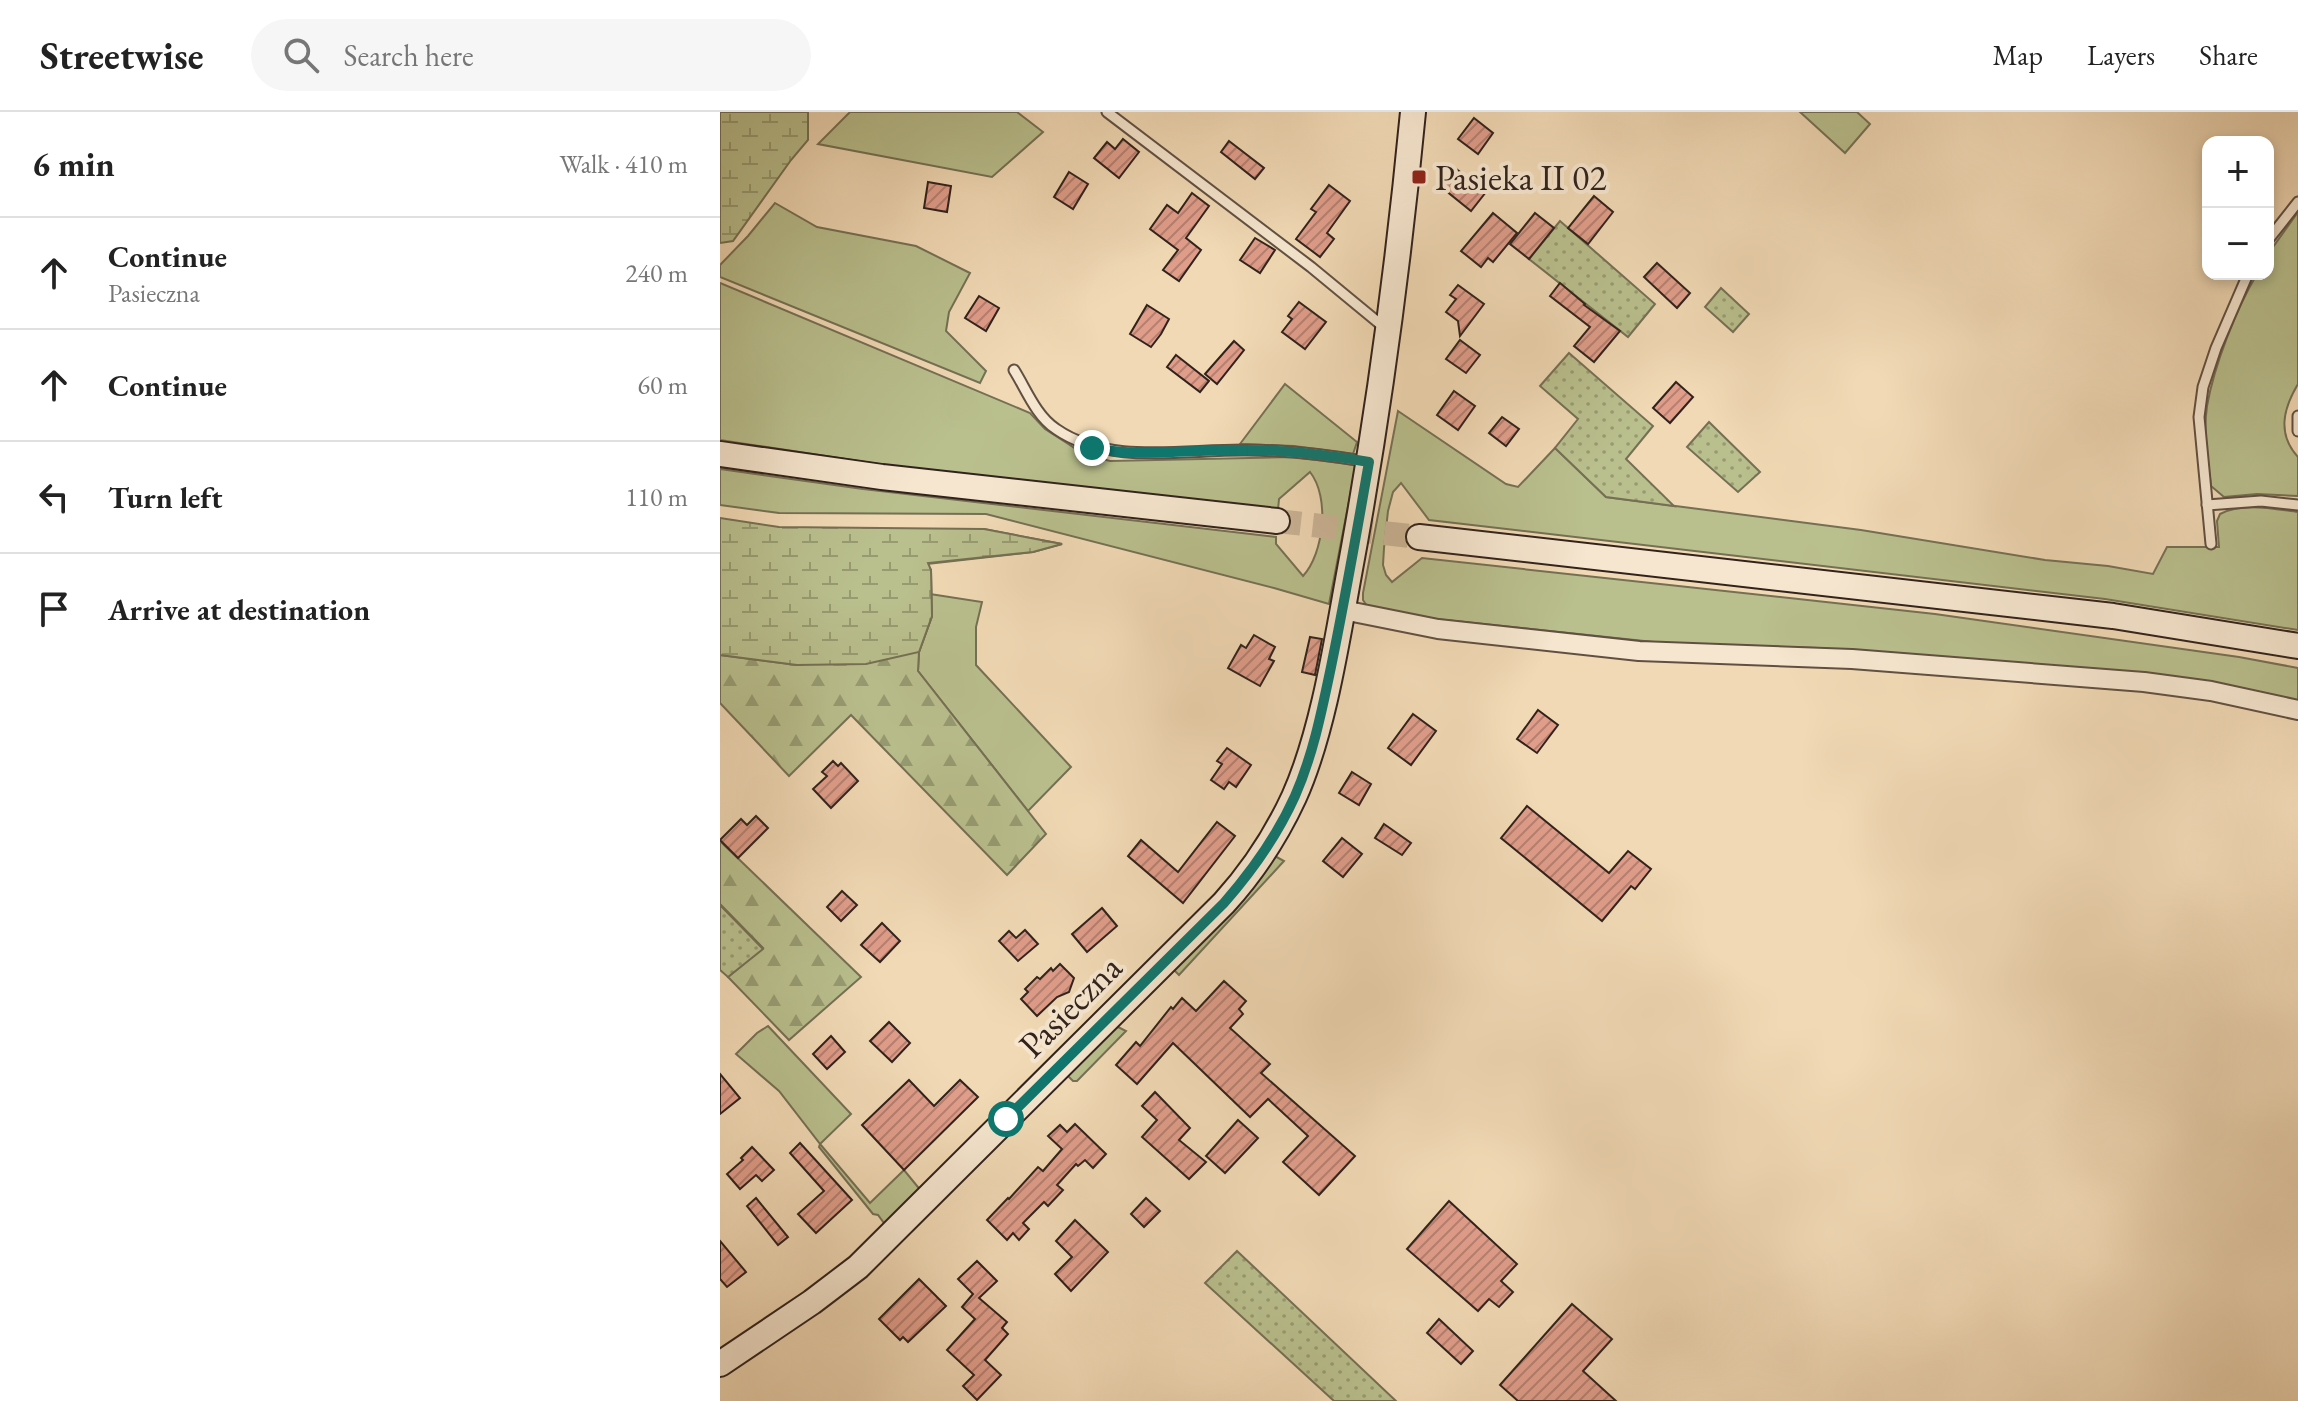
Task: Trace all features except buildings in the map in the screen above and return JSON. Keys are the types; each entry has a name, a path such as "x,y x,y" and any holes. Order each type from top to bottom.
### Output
{"street":[{"name":"Pasieczna","path":"720,1364 858,1267 1198,931 1241,884 1269,843 1300,782 1318,725 1343,610 1388,330 1413,112"},
{"path":"720,454 882,477 1277,521"},
{"path":"1419,537 2098,614 2298,646"},
{"path":"1343,610 1438,629 1639,651 1852,659 2156,683 2211,691 2298,710"}],"lane":[{"path":"1107,112 1311,267 1388,330"},
{"path":"2274,232 2298,202"},
{"path":"2211,544 2199,417 2203,387 2245,280"},
{"path":"1014,370 1042,418 1055,429 1092,448 1122,452 1304,452 1369,462"},
{"path":"2298,416 2298,431"},
{"path":"2207,505 2261,501 2298,505"}],"green space":[{"path":"720,112 808,112 808,140 733,241 720,243"},
{"path":"850,112 1017,112 1043,132 992,177 818,144"},
{"path":"1800,112 1857,112 1870,124 1845,153"},
{"path":"775,203 817,227 916,246 970,273 949,312 946,331 986,371 980,383 720,277 720,265"},
{"path":"2298,212 2298,384 2284,421 2287,439 2298,457 2298,496 2257,494 2224,497 2211,486 2206,446 2210,390 2227,338 2254,280 2274,280 2274,246"},
{"path":"1560,221 1655,304 1628,337 1529,259"},
{"path":"720,283 1030,413 1045,429 1084,454 1110,461 1293,457 1356,465 1329,604 986,514 779,513 720,505 720,469 863,489 1276,537 1276,544 1303,576 1316,554 1322,525 1320,496 1310,472 1279,499 1278,510 918,470 720,440"},
{"path":"1721,288 1749,314 1733,332 1705,307"},
{"path":"1569,353 1653,426 1626,459 1674,506 1606,497 1555,448 1578,419 1540,386"},
{"path":"1285,384 1357,442 1353,454 1294,446 1240,444"},
{"path":"1398,411 1506,484 1518,487 1555,448 1606,497 1861,530 2153,574 2167,547 2219,547 2217,521 2220,514 2229,510 2248,507 2298,512 2298,630 2105,599 1429,520 1401,483 1393,492 1388,511 1383,565 1392,582 1422,558 1935,614 2239,657 2298,668 2298,702 1912,655 1818,648 1663,643 1408,616 1367,606 1363,593"},
{"path":"1709,422 1760,472 1738,492 1687,447"},
{"path":"720,518 779,527 984,529 1062,544 1033,552 928,563 931,570 932,616 919,652 866,664 797,665 720,655"},
{"path":"984,529 1062,544 1033,552 927,564 931,570 932,616 919,652 918,671 1046,834 1007,875 851,715 789,776 720,703 720,655 797,665 861,601"},
{"path":"930,594 982,602 976,627 976,665 1071,767 1028,811 918,671 919,652 932,616"},
{"path":"720,841 861,977 789,1040 728,977 763,948 720,904"},
{"path":"1273,855 1284,861 1179,975 1173,969"},
{"path":"720,905 763,949 728,977 720,970"},
{"path":"768,1026 851,1114 820,1144 779,1091 736,1054"},
{"path":"1118,1027 1126,1031 1077,1081 1073,1081 1067,1075"},
{"path":"820,1144 870,1203 904,1170 922,1192 884,1223 873,1214 819,1147"},
{"path":"1237,1251 1396,1401 1334,1401 1205,1283"}],"tunnel":[{"path":"1277,521 1419,537"}],"place":[{"name":"Pasieka II 02","path":"1419,177"}],"route":[{"path":"1006,1119 1224,903 1253,869 1284,817 1300,782 1318,725 1343,610 1369,462 1304,452 1122,452 1092,448"}]}
